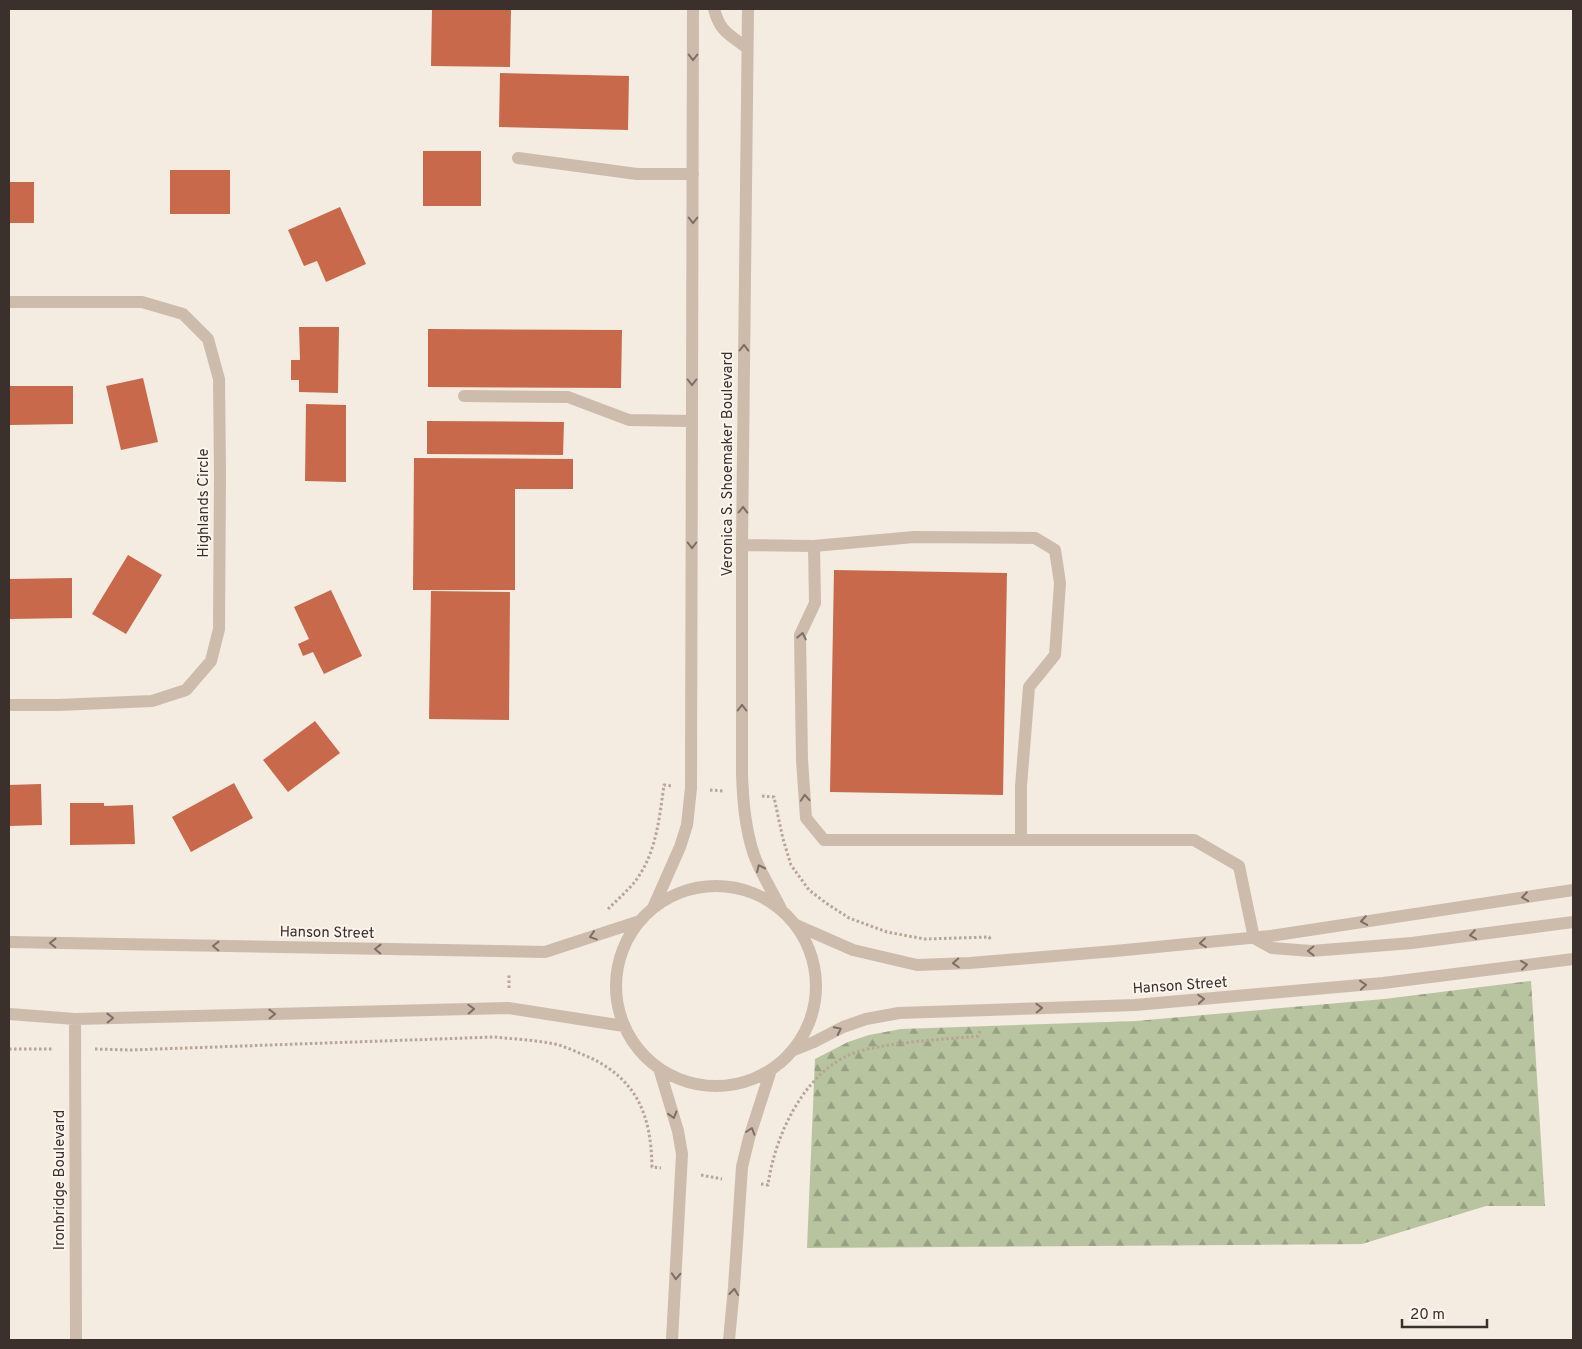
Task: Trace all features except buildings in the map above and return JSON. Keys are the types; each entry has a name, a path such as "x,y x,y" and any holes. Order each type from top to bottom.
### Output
{"street":[{"path":"653,908 680,847 687,825 691,788 693,9"},
{"path":"714,9 722,29 747,48"},
{"name":"Veronica S. Shoemaker Boulevard","path":"748,9 742,544 742,774 744,812 749,840 754,856 782,911"},
{"path":"518,158 637,174 693,174"},
{"name":"Highlands Circle","path":"9,302 142,302 183,314 208,339 219,379 220,474 218,630 211,661 186,690 152,701 9,705"},
{"path":"464,396 568,397 629,420 692,421"},
{"path":"742,544 814,546 914,537 1035,538 1055,550 1060,583 1055,655 1029,687 1021,786 1021,840"},
{"path":"814,546 815,603 800,635 802,760 806,818 824,840 1194,840 1239,866 1254,938 1272,948 1311,951 1412,943 1573,922"},
{"name":"Hanson Street","path":"704,887 732,887 759,896 782,911 796,925 810,949 816,975 816,1002 808,1027 794,1050 771,1070 744,1082 715,1086 686,1082 659,1068 638,1050 624,1026 616,999 617,971 625,944 640,921 653,908 677,894 704,887"},
{"name":"Hanson Street","path":"796,925 853,950 917,965 970,963 1254,938 1573,890"},
{"name":"Hanson Street","path":"9,942 545,952 640,921"},
{"name":"Hanson Street","path":"794,1050 842,1027 866,1019 899,1013 1135,1005 1383,983 1573,959"},
{"path":"9,1014 75,1019 508,1008 624,1026"},
{"name":"Ironbridge Boulevard","path":"75,1019 76,1340"},
{"path":"659,1068 678,1131 682,1154 672,1340"},
{"path":"728,1340 734,1287 742,1167 749,1138 771,1070"}],"path":[{"path":"606,911 633,884 650,858 658,831 664,785 671,786"},
{"path":"712,790 723,791"},
{"path":"765,796 774,797 791,865 800,878 809,890 850,918 887,932 925,939 989,937"},
{"path":"508,988 509,974"},
{"path":"761,1184 768,1185 770,1165 777,1145 798,1100 815,1080 841,1058 863,1050 890,1045 978,1036"},
{"path":"9,1049 140,1049 494,1037 557,1044 605,1065 622,1078 638,1098 646,1118 652,1153 652,1167 660,1168"},
{"path":"703,1175 718,1178"}],"green space":[{"path":"1531,981 1545,1206 1486,1206 1362,1244 807,1248 815,1059 848,1042 869,1035 901,1029 1136,1021 1384,999"}]}
